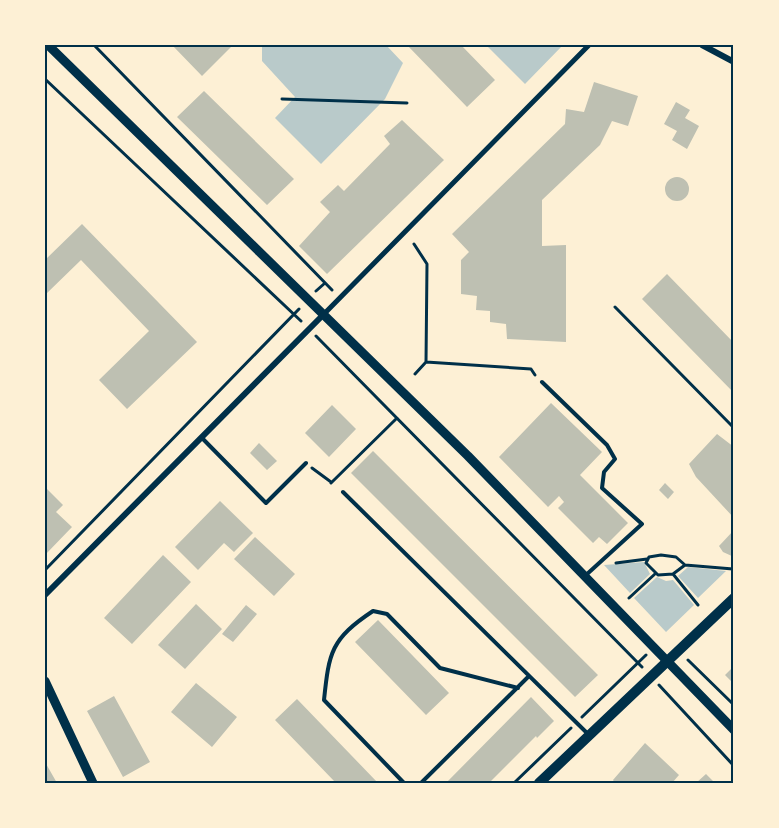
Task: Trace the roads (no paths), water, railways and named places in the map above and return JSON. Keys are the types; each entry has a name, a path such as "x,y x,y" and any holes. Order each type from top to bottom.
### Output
{"main road":[{"path":"539,783 734,597"}],"street":[{"path":"48,45 586,575 734,730"},
{"path":"45,595 589,45"},
{"path":"702,45 734,62"},
{"path":"45,681 93,783"}],"lane":[{"path":"542,382 607,445 615,459 603,472 602,488 642,524 586,575"},
{"path":"202,437 266,503 306,463"},
{"path":"343,492 588,735"},
{"path":"404,783 324,700 329,657 347,629 373,612 387,614 440,668 518,688"},
{"path":"421,783 528,677"}]}
